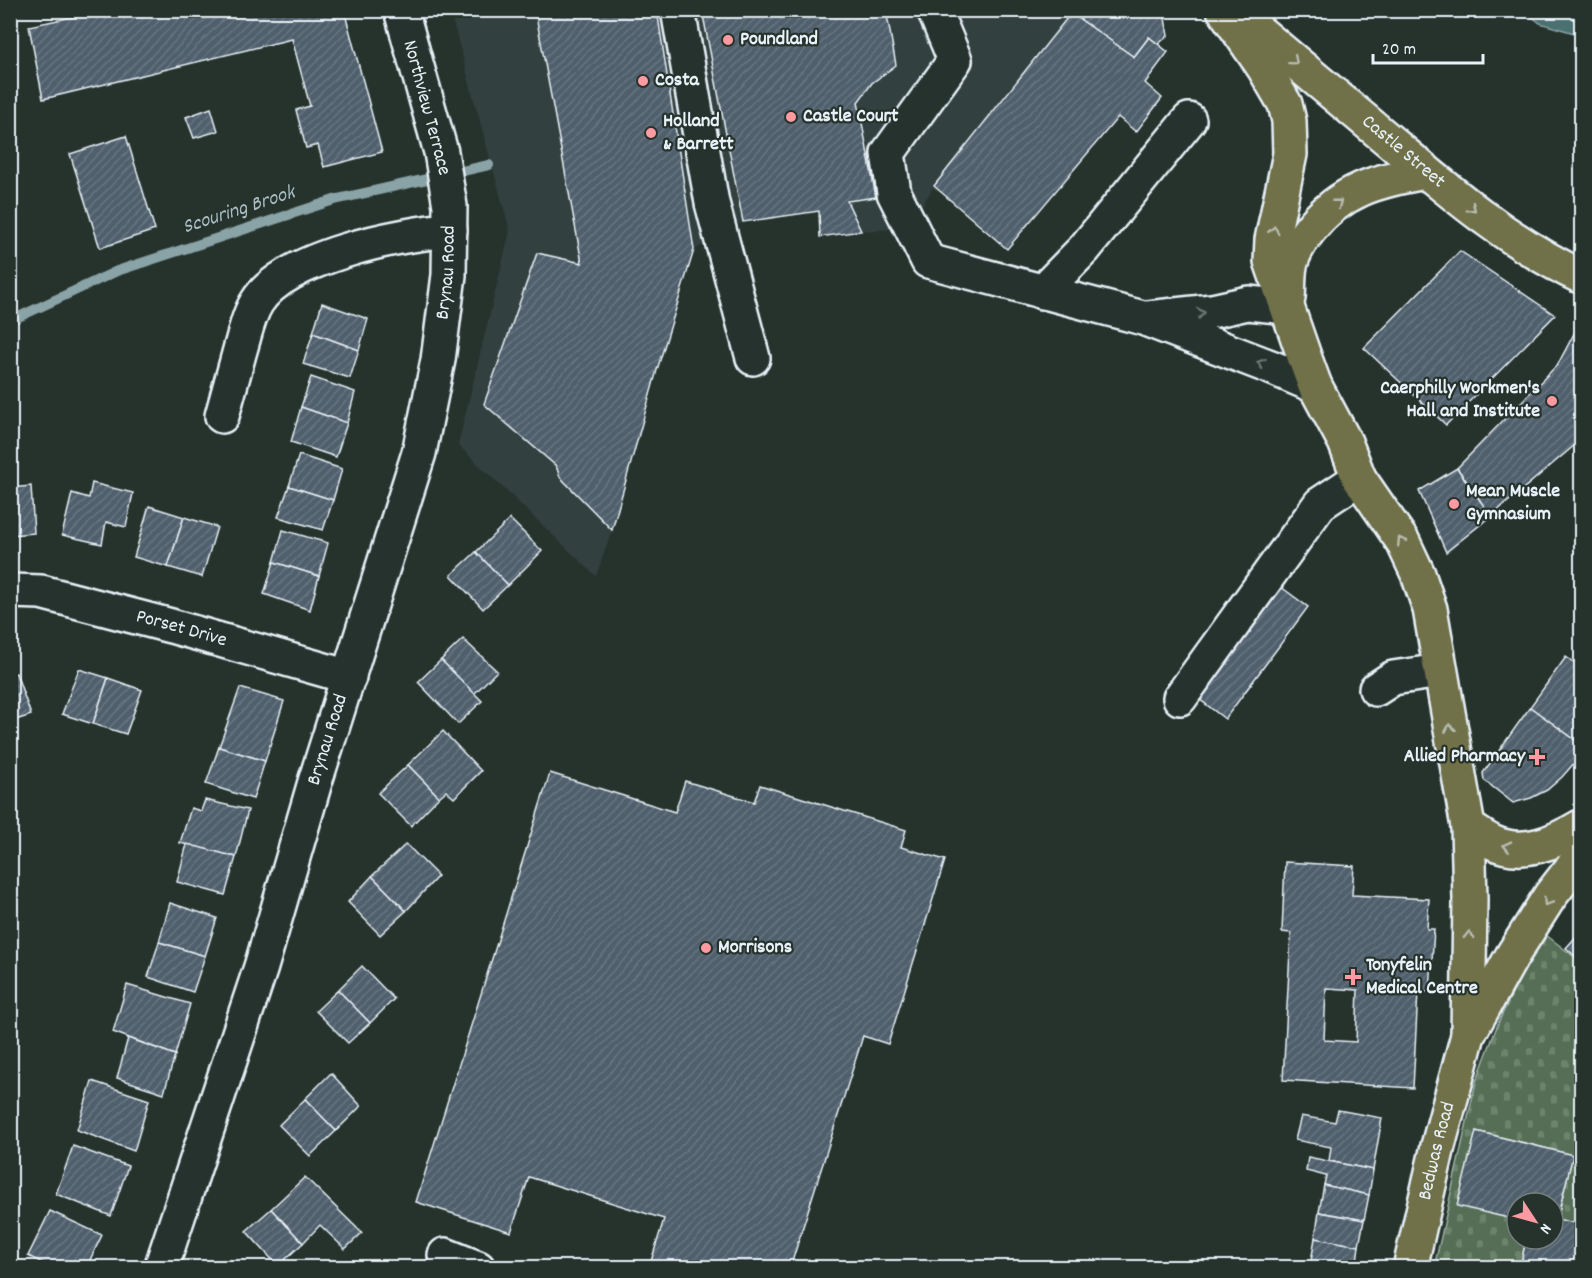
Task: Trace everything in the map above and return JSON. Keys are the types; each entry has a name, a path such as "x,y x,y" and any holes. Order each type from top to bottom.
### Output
{"main road":[{"path":"1224,10 1264,68 1285,104 1289,121 1290,154 1272,240 1271,261 1315,386 1346,442 1359,478 1403,542 1418,574 1430,609 1468,827 1470,900 1468,1035"},
{"name":"Castle Street","path":"1233,10 1426,172 1520,243 1581,277"},
{"path":"1287,307 1291,265 1301,240 1316,222 1337,202 1353,192 1377,182 1426,172"},
{"path":"1468,827 1494,843 1519,849 1557,840 1581,826"},
{"path":"1468,1035 1518,946 1550,896 1581,855"},
{"name":"Bedwas Road","path":"1410,1268 1438,1146 1468,1035"}],"street":[{"name":"Northview Terrace","path":"401,10 441,152 450,218"},
{"path":"678,10 712,203 753,358"},
{"path":"934,10 955,60 888,153 894,193 928,261 1143,318 1315,386"},
{"path":"1041,292 1083,249 1189,120"},
{"path":"222,416 251,312 262,294 307,264 387,238 415,233 450,218"},
{"name":"Brynau Road","path":"161,1268 261,967 315,782 419,453 438,360 449,276 450,218"},
{"path":"1143,318 1194,314 1248,303 1287,307"},
{"path":"1180,698 1320,504 1359,478"},
{"name":"Porset Drive","path":"10,591 41,592 171,626 349,677"},
{"path":"1376,689 1393,678 1440,671"},
{"path":"445,1255 478,1268"}],"shaded area":[{"path":"1161,10 1168,36 1158,44 1149,37 1134,57 1071,13 934,186 908,228 820,237 819,212 743,222 694,250 612,530 596,576 458,445 510,231 450,11"}],"green space":[{"path":"1546,935 1581,962 1581,1225 1565,1221 1564,1191 1573,1155 1476,1131 1505,1194 1505,1251 1523,1251 1520,1267 1434,1268 1476,1082 1499,1021 1522,974"}],"water":[{"path":"1525,11 1581,11 1581,35 1540,23"}],"building":[{"path":"106,10 344,10 382,152 324,167 318,145 306,148 296,110 310,106 292,39 43,99 29,26"},
{"path":"535,10 657,10 694,250 612,530 560,477 556,466 484,404 537,253 582,263"},
{"name":"Castle Court","path":"702,10 886,10 896,65 872,83 858,102 876,197 847,201 861,231 820,237 819,211 743,222"},
{"path":"1067,10 1161,10 1168,36 1158,44 1149,37 1134,57"},
{"path":"1071,13 1134,57 1149,37 1168,52 1145,83 1162,98 1136,132 1118,117 1007,249 934,186"},
{"path":"211,108 218,131 194,138 186,117"},
{"path":"126,136 155,230 100,248 70,154"},
{"path":"1460,251 1555,315 1446,425 1364,348"},
{"path":"322,303 368,319 359,350 313,333"},
{"name":"Caerphilly Workmen's Hall and Institute","path":"1577,328 1582,331 1582,439 1491,516 1457,468 1558,364"},
{"path":"313,333 359,350 350,378 303,364"},
{"path":"311,377 355,392 347,423 301,407"},
{"path":"301,407 347,423 336,457 291,442"},
{"path":"299,455 342,469 333,500 289,486"},
{"name":"Mean Muscle Gymnasium","path":"1457,468 1491,516 1446,552 1419,491"},
{"path":"92,483 133,493 126,527 106,522 102,544 62,535 72,493 89,498"},
{"path":"31,486 34,533 10,535 10,488"},
{"path":"289,486 333,500 323,530 278,517"},
{"path":"149,506 184,517 168,567 134,557"},
{"path":"184,517 217,527 202,577 168,567"},
{"path":"510,519 542,551 508,585 476,552"},
{"path":"283,530 328,543 319,576 274,562"},
{"path":"476,552 508,585 483,609 451,575"},
{"path":"274,562 319,576 310,610 264,594"},
{"path":"1277,584 1308,607 1225,719 1194,695"},
{"path":"463,639 497,671 474,694 441,660"},
{"path":"1566,657 1582,668 1582,745 1530,707"},
{"path":"441,660 482,701 458,724 418,682"},
{"path":"79,669 108,678 93,724 62,714"},
{"path":"16,673 31,715 10,722 10,676"},
{"path":"108,678 142,690 126,734 93,724"},
{"path":"240,688 284,701 265,761 219,747"},
{"name":"Allied Pharmacy","path":"1530,707 1582,745 1582,754 1547,790 1513,803 1484,780 1483,773"},
{"path":"443,731 481,771 454,798 446,791 439,797 408,765"},
{"path":"219,747 265,761 253,799 206,784"},
{"path":"408,765 439,797 411,826 378,793"},
{"name":"Morrisons","path":"550,773 675,812 685,781 754,802 760,785 906,830 901,847 945,860 888,1044 863,1036 790,1268 649,1268 664,1219 529,1177 511,1232 416,1202"},
{"path":"205,800 248,810 236,857 180,843 191,808 201,811"},
{"path":"187,844 236,857 225,895 177,882"},
{"path":"406,844 438,876 406,911 372,876"},
{"path":"1285,862 1354,866 1352,895 1429,899 1427,929 1434,929 1430,992 1418,991 1413,1088 1283,1080 1291,933 1282,932","holes":["1326,988 1358,990 1356,1042 1324,1040"]},
{"path":"372,876 406,911 380,935 348,902"},
{"path":"170,903 217,918 205,956 159,942"},
{"path":"1582,930 1582,962 1566,948"},
{"path":"159,942 205,956 193,992 148,977"},
{"path":"362,966 394,999 370,1023 338,990"},
{"path":"127,985 190,1004 175,1055 113,1032"},
{"path":"338,990 370,1023 348,1043 316,1011"},
{"path":"128,1038 175,1055 164,1093 117,1078"},
{"path":"331,1073 361,1106 336,1131 305,1099"},
{"path":"92,1081 149,1100 134,1151 77,1130"},
{"path":"305,1099 336,1131 310,1156 279,1125"},
{"path":"1338,1110 1382,1118 1373,1170 1329,1161 1331,1147 1295,1140 1301,1116 1335,1122"},
{"path":"1476,1131 1573,1155 1564,1191 1505,1191 1505,1217 1457,1206"},
{"path":"73,1146 128,1166 111,1216 56,1194"},
{"path":"1308,1157 1373,1170 1369,1195 1324,1185 1326,1176 1306,1171"},
{"path":"305,1177 362,1233 345,1249 320,1225 303,1243 271,1209"},
{"path":"1324,1185 1369,1195 1364,1220 1319,1212"},
{"path":"271,1209 303,1243 278,1266 246,1231"},
{"path":"50,1211 102,1235 86,1268 53,1268 28,1256"},
{"path":"1319,1212 1364,1220 1359,1246 1315,1238"},
{"path":"1565,1221 1582,1225 1582,1268 1520,1268 1524,1251 1565,1251"},
{"path":"1315,1238 1359,1246 1356,1268 1310,1267"}],"waterway":[{"name":"Scouring Brook","path":"10,321 117,271 334,200 489,165"}],"place":[{"name":"Poundland","path":"728,40"},
{"name":"Costa","path":"643,81"},
{"name":"Castle Court","path":"791,117"},
{"name":"Holland & Barrett","path":"651,133"},
{"name":"Caerphilly Workmen's Hall and Institute","path":"1552,401"},
{"name":"Mean Muscle Gymnasium","path":"1454,504"},
{"name":"Allied Pharmacy","path":"1537,757"},
{"name":"Morrisons","path":"706,948"},
{"name":"Tonyfelin Medical Centre","path":"1353,977"}]}
